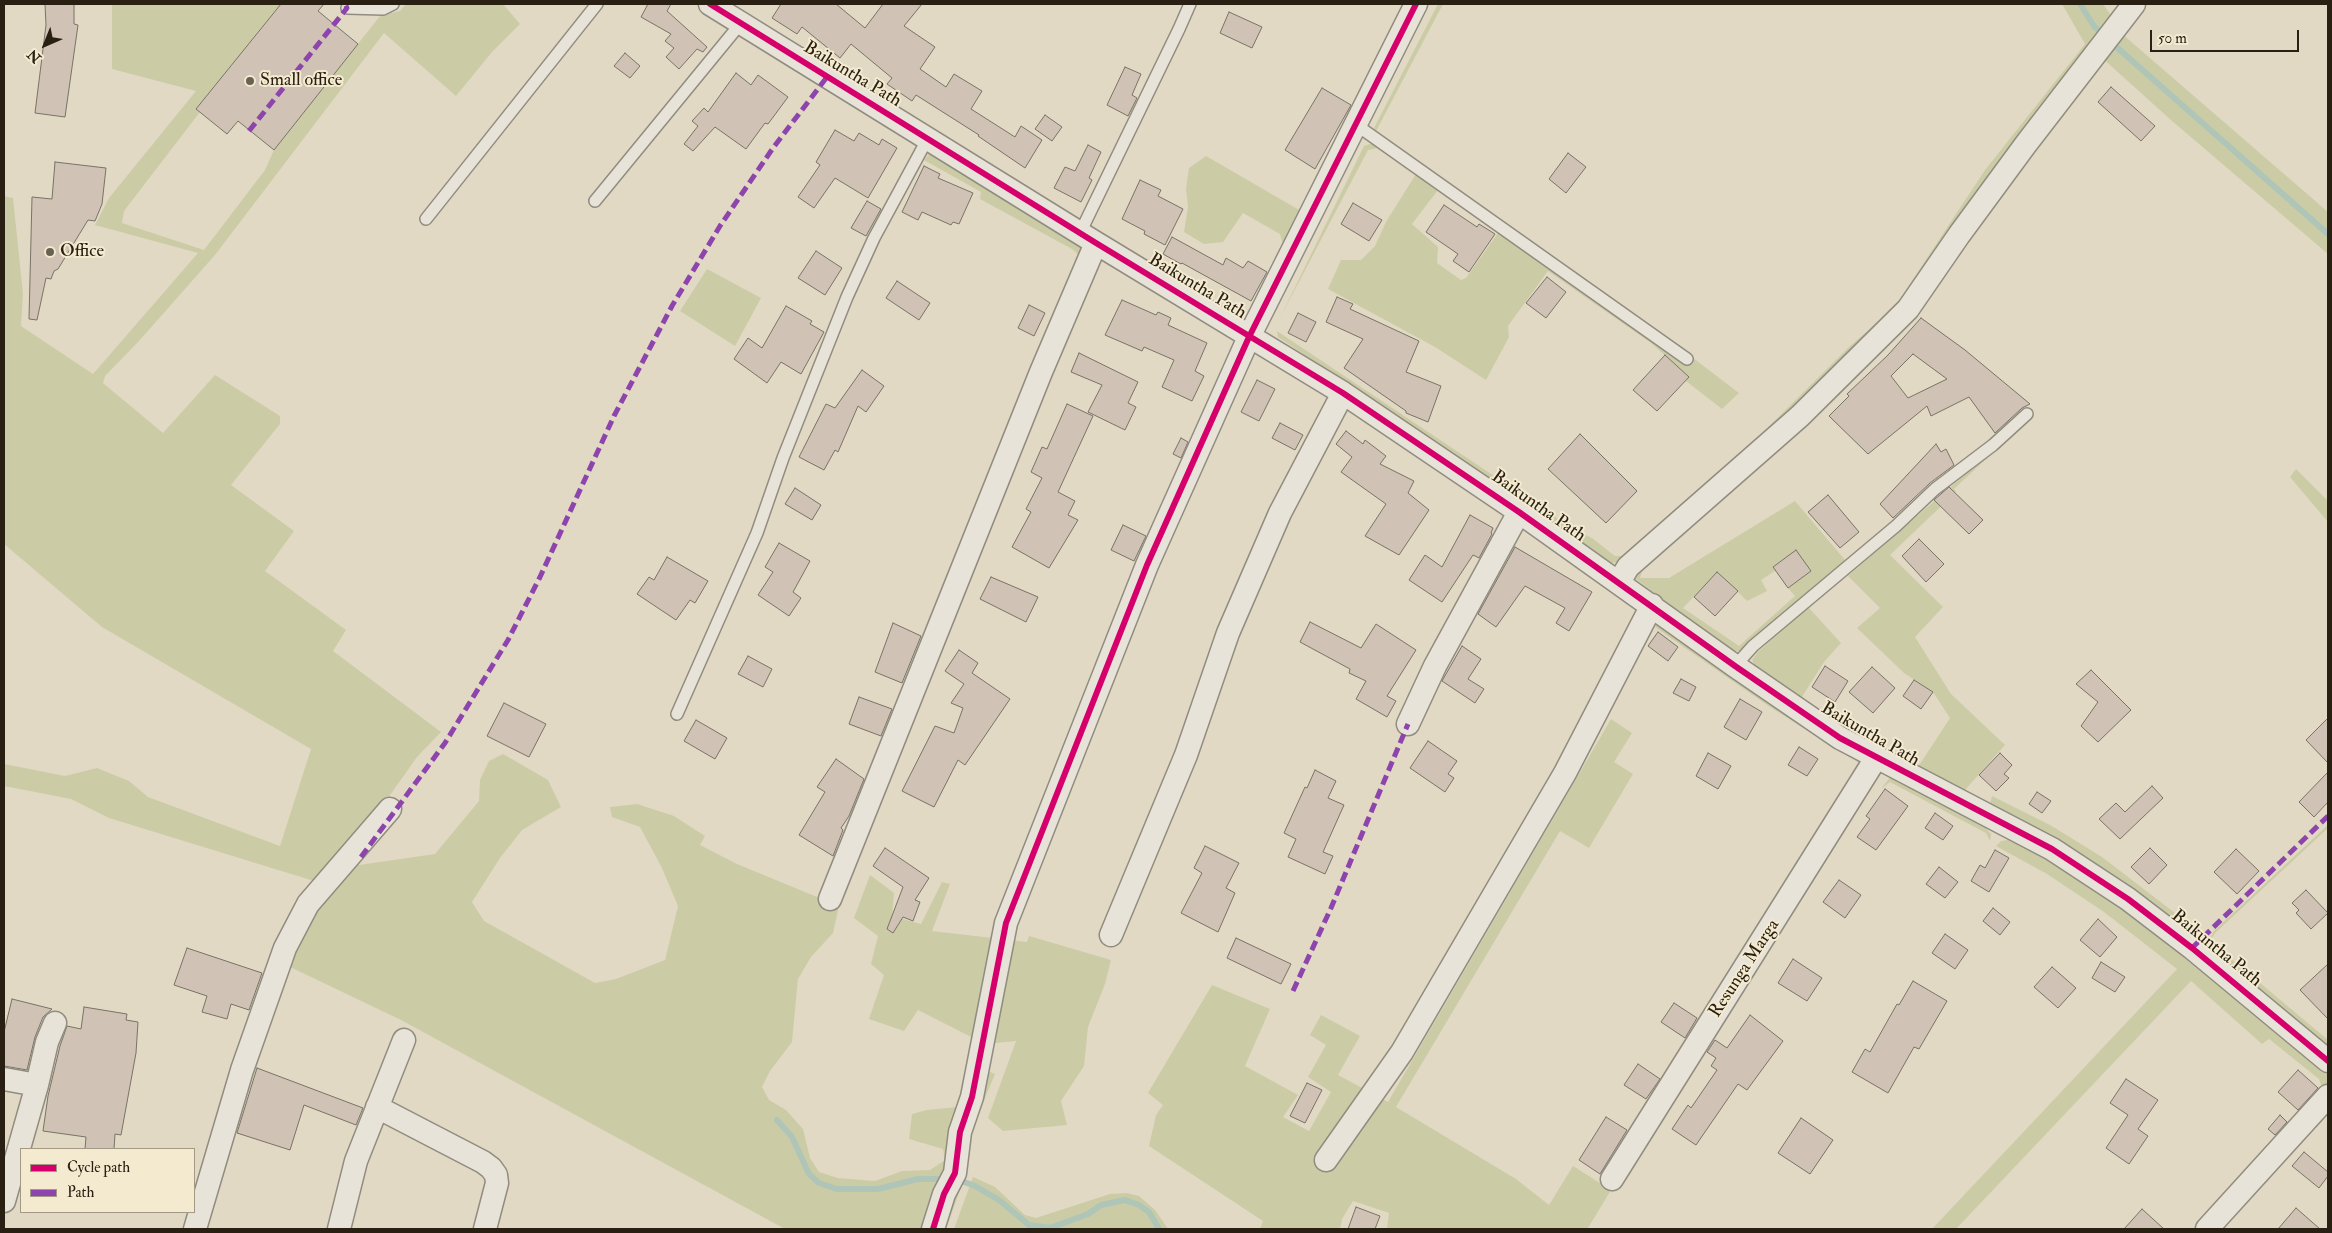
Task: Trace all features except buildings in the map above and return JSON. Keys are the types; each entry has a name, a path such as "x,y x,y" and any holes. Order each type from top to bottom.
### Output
{"street":[{"name":"Baikuntha Path","path":"710,4 1249,337 1343,393 1519,512 1735,666 1840,738 2052,849 2128,898 2192,948 2328,1062"},
{"path":"933,1229 944,1194 955,1173 960,1132 972,1097 1006,922 1147,565 1249,337 1416,4"},
{"path":"1619,582 1628,567 1800,416 1908,309 1959,235 2026,144 2134,4"},
{"path":"830,899 1041,372 1088,238"},
{"path":"1111,935 1186,755 1232,625 1280,513 1343,393"},
{"path":"1408,724 1435,666 1519,512"},
{"path":"1326,1160 1402,1052 1565,773 1652,605"},
{"name":"Resunga Marga","path":"1612,1179 1876,758"},
{"path":"195,1229 242,1070 285,948 308,904 390,809"},
{"path":"4,1201 37,1085 47,1042 55,1023"},
{"path":"339,1229 356,1161 404,1040"},
{"path":"4,1079 37,1085"},
{"path":"2207,1229 2328,1096"},
{"path":"377,1107 483,1162 491,1168 496,1175 497,1184 485,1229"}],"lane":[{"path":"346,8 383,9 393,4"},
{"path":"426,219 597,4"},
{"path":"1088,238 1190,4"},
{"path":"595,201 741,23"},
{"path":"1355,124 1686,359"},
{"path":"677,714 757,533 784,458 847,298 874,238 928,138"},
{"path":"1735,666 1761,640 1896,526 1935,489 1993,445 2027,414"}],"green space":[{"path":"112,4 281,4 196,109 200,112 124,211 122,223 204,250 265,170 274,150 380,16 400,11 406,4 503,4 520,24 492,52 456,96 384,33 215,255 139,341 105,376 103,383 163,433 215,375 280,416 280,424 231,485 294,531 265,571 346,630 333,651 441,732 417,757 361,836 352,852 359,865 435,854 479,801 480,780 489,761 503,754 548,780 561,807 522,830 500,858 472,902 484,921 595,983 616,979 665,960 678,906 661,866 640,827 612,817 610,807 637,804 674,816 705,836 700,845 737,864 839,906 833,933 811,957 798,979 792,1042 770,1071 762,1087 769,1100 786,1110 803,1129 810,1158 819,1172 838,1178 875,1181 902,1171 930,1170 945,1160 943,1149 909,1139 912,1114 927,1110 957,1107 973,1065 995,1074 965,1146 967,1171 946,1229 785,1229 401,1020 286,965 327,885 109,818 71,799 4,786 4,764 65,776 97,768 129,781 148,797 280,846 311,749 102,627 4,544 4,196 13,198 23,294 21,326 93,374 198,253 95,225 109,198 196,91 112,69"},
{"path":"1420,4 1429,4 1301,249 1292,254 1284,248 1280,234 1243,213 1223,242 1204,244 1184,232 1188,207 1186,189 1189,168 1206,156 1313,218 1364,110"},
{"path":"1438,4 1443,4 1375,133 1374,128"},
{"path":"2062,4 2103,4 2110,14 2118,4 2126,4 1917,289 1832,373 1621,562 1611,563 1278,337 1277,331 1572,528 1592,538 1615,556 1626,556 1739,456 1850,346 1894,308 1985,170 2085,44"},
{"path":"2121,33 2328,212 2328,254 2172,121 2100,56"},
{"path":"1376,144 1687,365 1693,358 1739,393 1722,409 1686,381 1689,377 1651,343 1548,271 1508,326 1509,337 1486,380 1435,347 1328,289 1341,260 1361,260 1375,246 1386,222 1416,174 1378,148 1368,150 1280,318 1364,146","holes":["1438,190 1498,233 1466,278 1461,280 1437,263 1438,247 1412,224"]},
{"path":"934,153 1088,251 1084,260 1072,249 980,199 981,192 924,160 928,155"},
{"path":"707,269 761,298 735,346 680,311"},
{"path":"2030,418 1954,489 1956,492 1890,555 1943,607 1915,637 1951,694 2005,745 1965,790 1918,767 1950,718 1933,692 1904,673 1857,628 1880,608 1848,576"},
{"path":"2296,469 2328,501 2328,522 2290,477"},
{"path":"1795,501 1845,560 1742,651 1731,651 1636,579 1636,571 1711,504 1713,508 1643,568 1640,578 1669,578","holes":["1795,551 1811,571 1788,588 1795,596 1739,646 1683,608 1717,572 1747,601 1767,591 1761,580 1775,571 1773,567"]},
{"path":"1808,607 1841,643 1824,662 1800,700 1757,670 1752,660 1758,652"},
{"path":"1659,621 1874,766 1870,770 1770,707 1655,627"},
{"path":"1611,719 1632,733 1614,762 1633,774 1589,848 1560,831 1396,1107 1516,1179 1549,1205 1573,1166 1611,1190 1588,1228 1590,1229 1387,1229 1389,1213 1353,1201 1342,1219 1340,1229 1260,1229 1263,1221 1149,1146 1156,1115 1163,1105 1148,1093 1212,985 1270,1009 1245,1066 1298,1095 1283,1117 1309,1131 1331,1092 1308,1077 1326,1045 1310,1035 1321,1015 1360,1036 1338,1075 1388,1102"},
{"path":"1891,776 1982,824 1991,834 1990,841 1986,833 1890,782 1881,789"},
{"path":"1992,796 2050,825 2102,857 2201,933 2190,933 2062,845 1990,804"},
{"path":"2328,825 2328,828 2215,933 2210,941 2214,931"},
{"path":"2014,839 2060,863 2153,927 2325,1070 2328,1075 2328,1088 2322,1088 2319,1079 2269,1039 2262,1044 2191,981 1956,1229 1932,1229 2177,969 2104,912 2047,874 1996,846 2001,841"},
{"path":"870,875 894,893 892,916 921,924 942,882 950,884 932,931 1027,942 1029,936 1111,960 1105,984 1088,1027 1084,1066 1061,1101 1067,1125 1003,1131 988,1118 1016,1041 985,1044 918,1010 904,1031 869,1019 884,975 871,964 878,936 854,918"},
{"path":"2210,941 2328,1040 2328,1050 2212,954"},
{"path":"973,1177 995,1187 1025,1215 1036,1218 1110,1194 1127,1193 1139,1196 1155,1210 1168,1229 954,1229"}],"waterway":[{"path":"2080,4 2094,26 2112,43 2328,234"},
{"path":"777,1120 792,1137 809,1174 819,1183 837,1189 878,1189 918,1179 946,1179"},
{"path":"956,1179 975,1186 999,1200 1029,1225 1050,1228 1088,1214 1101,1205 1125,1200 1139,1205 1149,1212 1159,1229"}],"marked path":[{"path":"249,131 347,8 345,4"},
{"path":"361,857 445,743 508,640 540,577 614,416 672,306 720,226 773,148 827,77"},
{"path":"1293,991 1331,908 1408,724"},
{"path":"2192,948 2328,816"}],"cycle path":[{"path":"710,4 1096,243 1343,393 1519,512 1735,666 1840,738 2052,849 2128,899 2192,948 2328,1061"},
{"path":"933,1229 944,1194 955,1173 960,1132 972,1097 1006,923 1147,565 1249,337 1416,4"}],"place":[{"name":"Small office","path":"250,81"},
{"name":"Office","path":"50,252"}]}
